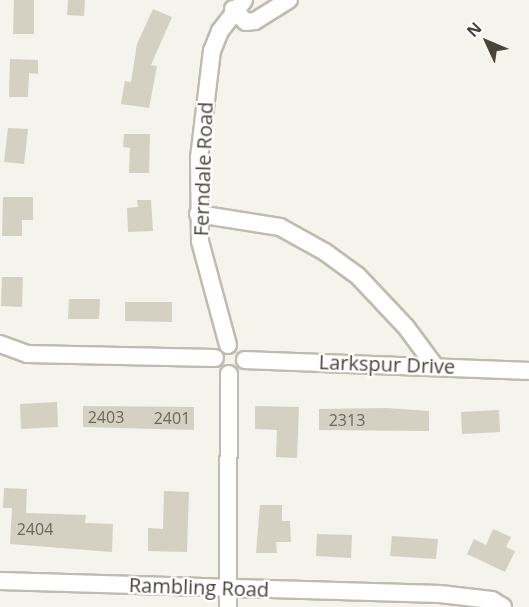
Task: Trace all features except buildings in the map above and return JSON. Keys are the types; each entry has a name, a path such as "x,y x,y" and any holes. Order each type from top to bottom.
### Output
{"street":[{"path":"239,5 246,22 255,21 289,0"},
{"name":"Ferndale Road","path":"228,345 200,241 198,214 207,81 212,51 239,5"},
{"path":"198,214 280,227 325,252 357,275 434,365"},
{"path":"0,344 27,354 215,357"},
{"path":"228,345 238,347 245,360 238,372 229,374 220,371 215,357 220,349 228,345"},
{"name":"Larkspur Drive","path":"245,360 434,365 529,371"},
{"path":"228,607 229,374"},
{"name":"Rambling Road","path":"0,581 470,596 503,607"}]}
